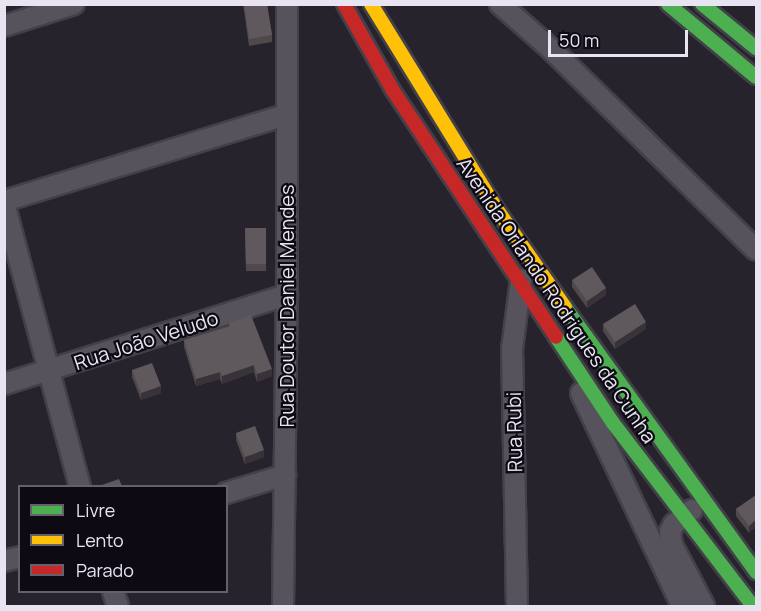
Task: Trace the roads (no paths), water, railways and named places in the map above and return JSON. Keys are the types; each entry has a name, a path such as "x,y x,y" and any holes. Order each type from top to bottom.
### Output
{"main road":[{"name":"Avenida Orlando Rodrigues da Cunha","path":"344,4 392,89 613,423 753,606"},
{"name":"Avenida Orlando Rodrigues da Cunha","path":"371,4 498,210 756,572"},
{"path":"668,4 756,77"},
{"path":"702,4 756,48"}],"street":[{"path":"4,26 74,4"},
{"name":"Rua Doutor Daniel Mendes","path":"283,606 287,295 286,4"},
{"path":"500,4 551,49 756,250"},
{"path":"80,485 4,202 286,115"},
{"path":"520,280 536,266"},
{"name":"Rua Rubi","path":"517,606 512,349 520,280"},
{"name":"Rua João Veludo","path":"4,384 287,295"},
{"path":"556,336 597,432 682,606"},
{"path":"228,493 285,475"},
{"path":"704,501 674,524 670,532 672,545 704,606"}]}
